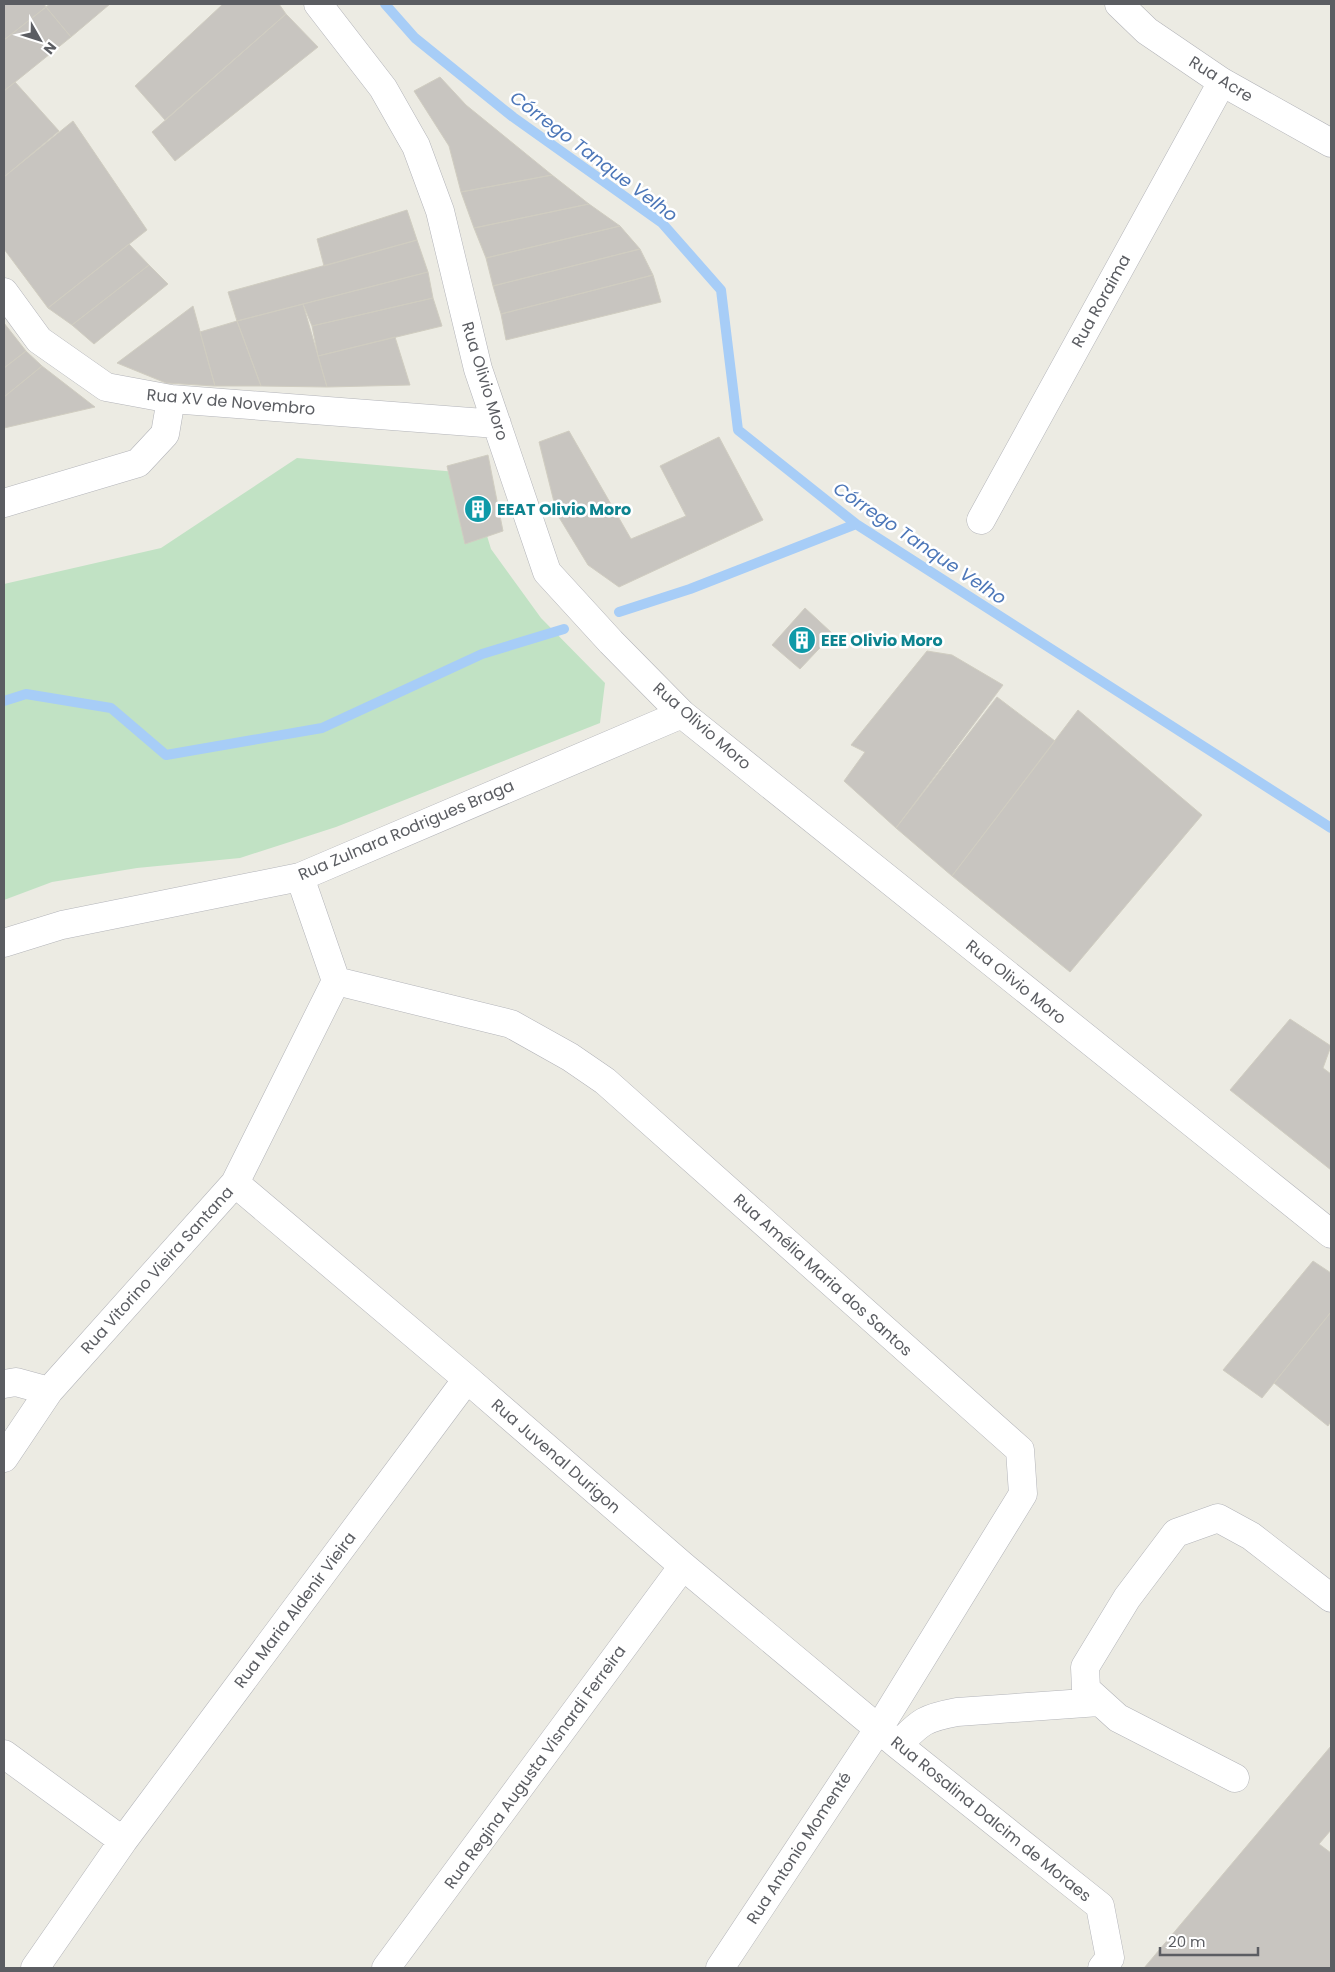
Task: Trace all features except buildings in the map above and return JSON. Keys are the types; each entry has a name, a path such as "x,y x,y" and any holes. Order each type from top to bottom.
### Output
{"street":[{"name":"Rua Olivio Moro","path":"318,4 383,88 416,146 440,211 478,369 547,572 611,642 682,714 1331,1234"},
{"name":"Rua Acre","path":"1119,4 1148,32 1222,82 1331,143"},
{"name":"Rua Roraima","path":"981,520 1222,82"},
{"name":"Rua XV de Novembro","path":"4,292 39,340 106,387 171,399 497,424"},
{"path":"4,503 138,463 165,434 171,399"},
{"name":"Rua Zulnara Rodrigues Braga","path":"4,944 62,925 300,877 682,714"},
{"path":"300,877 336,980"},
{"name":"Rua Vitorino Vieira Santana","path":"4,1458 49,1391 235,1183 336,980"},
{"name":"Rua Amélia Maria dos Santos","path":"336,980 511,1024 570,1057 605,1081 1020,1450 1023,1494 888,1736"},
{"name":"Rua Juvenal Durigon","path":"235,1183 683,1566 888,1736"},
{"name":"Rua Maria Aldenir Vieira","path":"35,1968 123,1841 466,1379"},
{"path":"4,1384 16,1382 49,1391"},
{"path":"1235,1778 1118,1718 1086,1689 1085,1667 1127,1598 1176,1533 1218,1518 1251,1536 1331,1598"},
{"name":"Rua Regina Augusta Visnardi Ferreira","path":"386,1968 683,1566"},
{"path":"888,1736 935,1716 957,1712 1099,1702"},
{"name":"Rua Antonio Momenté","path":"720,1968 888,1736"},
{"name":"Rua Rosalina Dalcim de Moraes","path":"888,1736 1100,1906 1110,1958 1102,1968"},
{"path":"4,1754 123,1841"}],"green space":[{"path":"297,458 468,473 491,549 541,618 605,683 600,723 336,827 240,858 137,868 52,882 4,900 4,584 161,548"}],"waterway":[{"name":"Córrego Tanque Velho","path":"385,4 415,38 513,117 662,223 721,290 738,430 856,524 1331,828"},
{"path":"619,612 690,589 856,524"},
{"path":"4,701 26,694 111,708 166,755 322,728 482,654 564,629"}],"place":[{"name":"EEAT Olivio Moro","path":"478,509"},
{"name":"EEE Olivio Moro","path":"802,640"}]}
